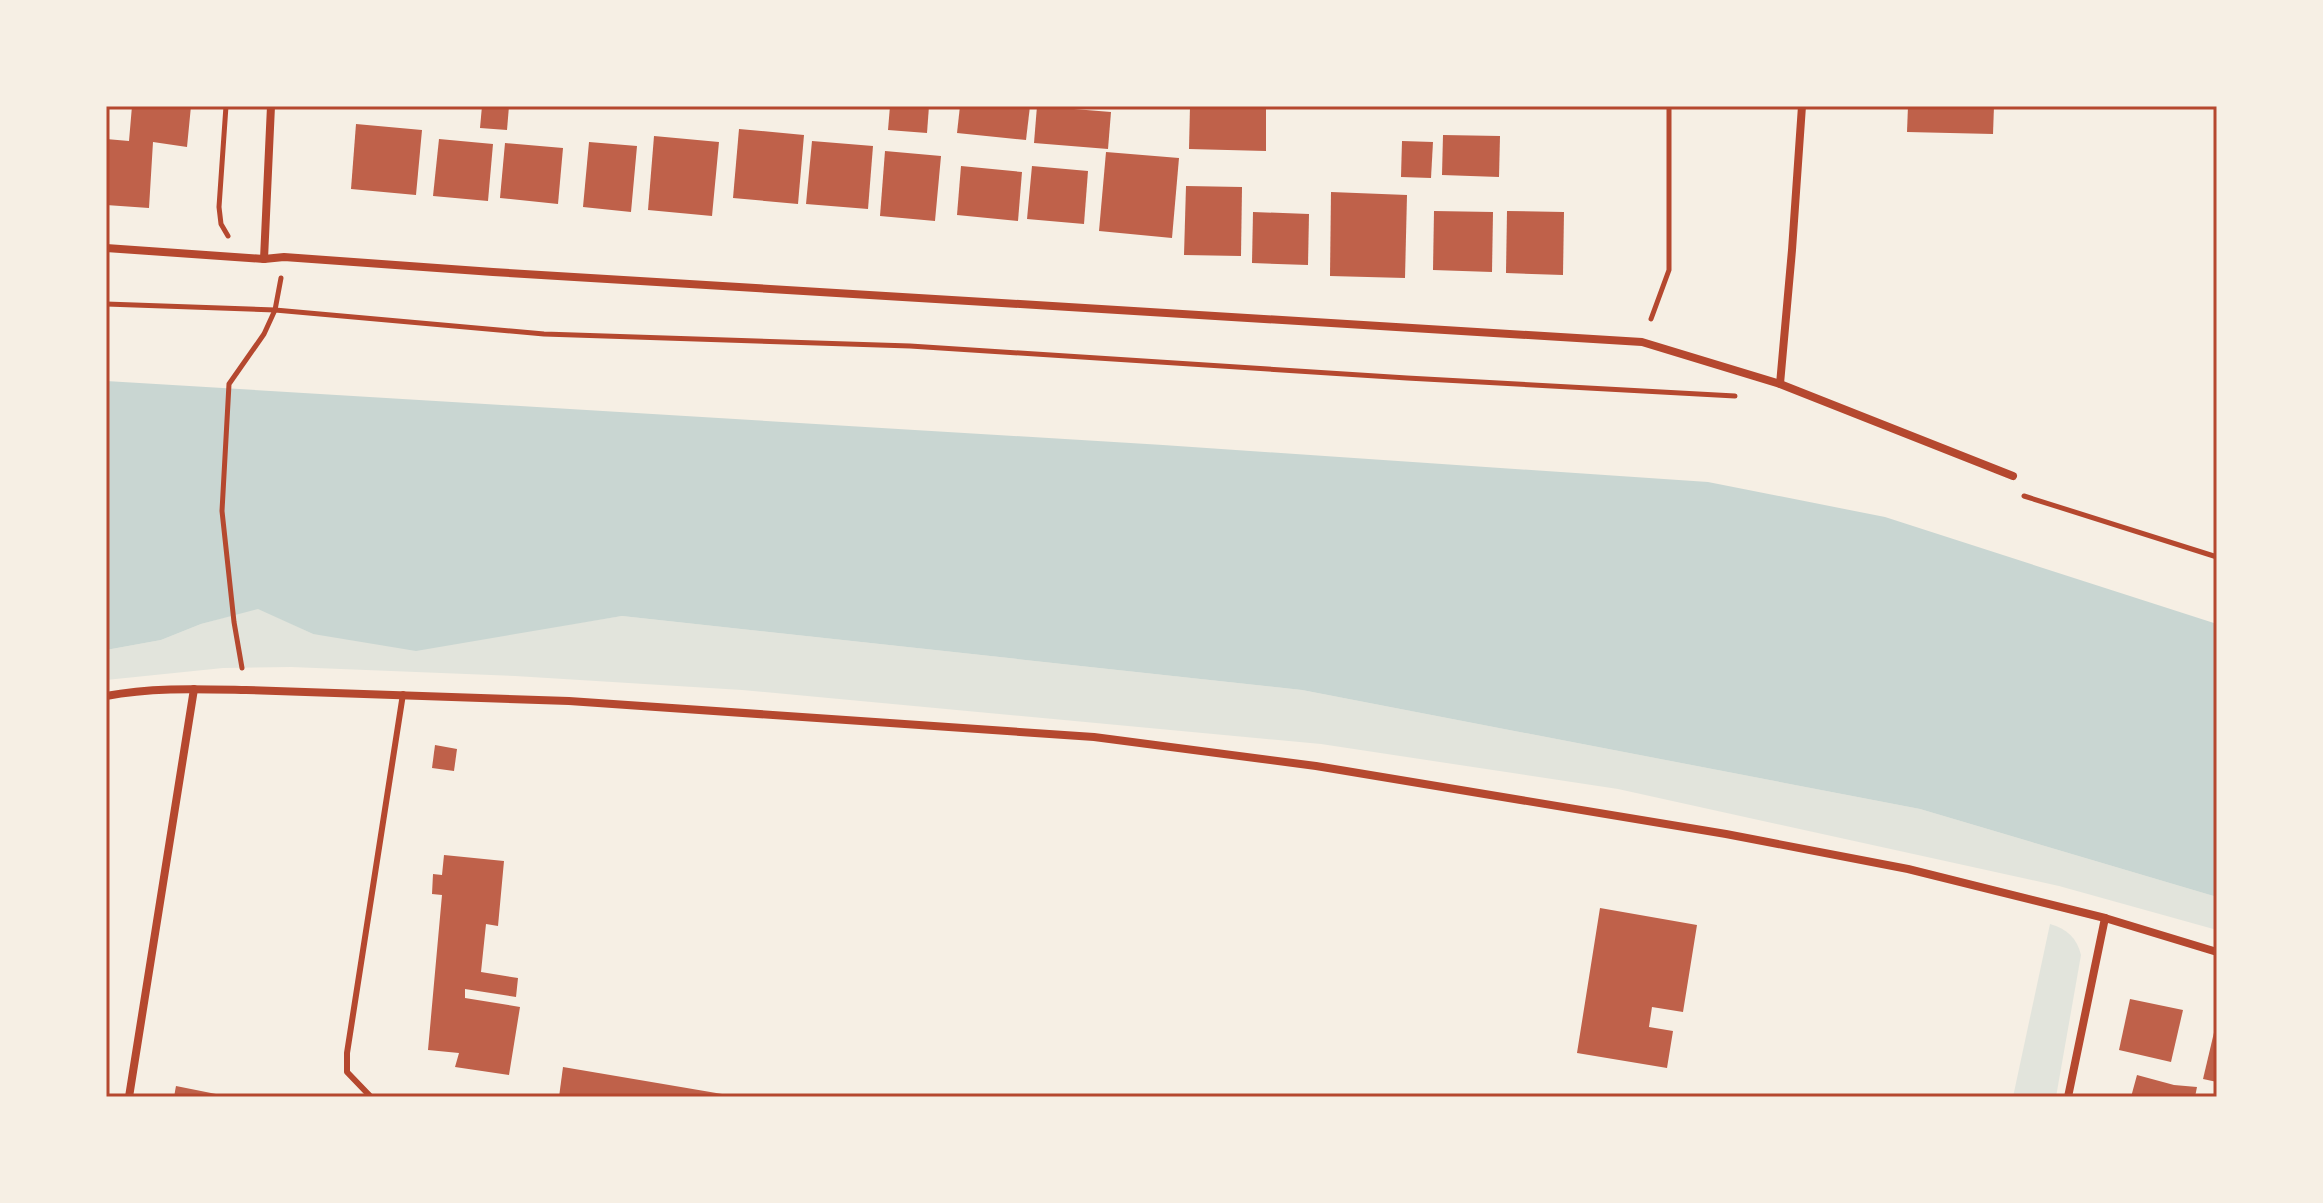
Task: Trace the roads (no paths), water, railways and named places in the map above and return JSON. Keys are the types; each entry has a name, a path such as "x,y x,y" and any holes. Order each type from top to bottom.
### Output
{"street":[{"path":"264,259 271,106"},
{"path":"1780,384 1802,106"},
{"path":"106,248 1642,342 1780,384 2013,476"},
{"path":"129,1097 194,689"},
{"path":"106,696 124,692 194,689 403,694 569,701 1094,737 1301,764 1726,834 1908,869 2105,918 2217,952"},
{"path":"2068,1097 2105,918"}],"lane":[{"path":"371,1097 347,1072 347,1053 403,694"}]}
